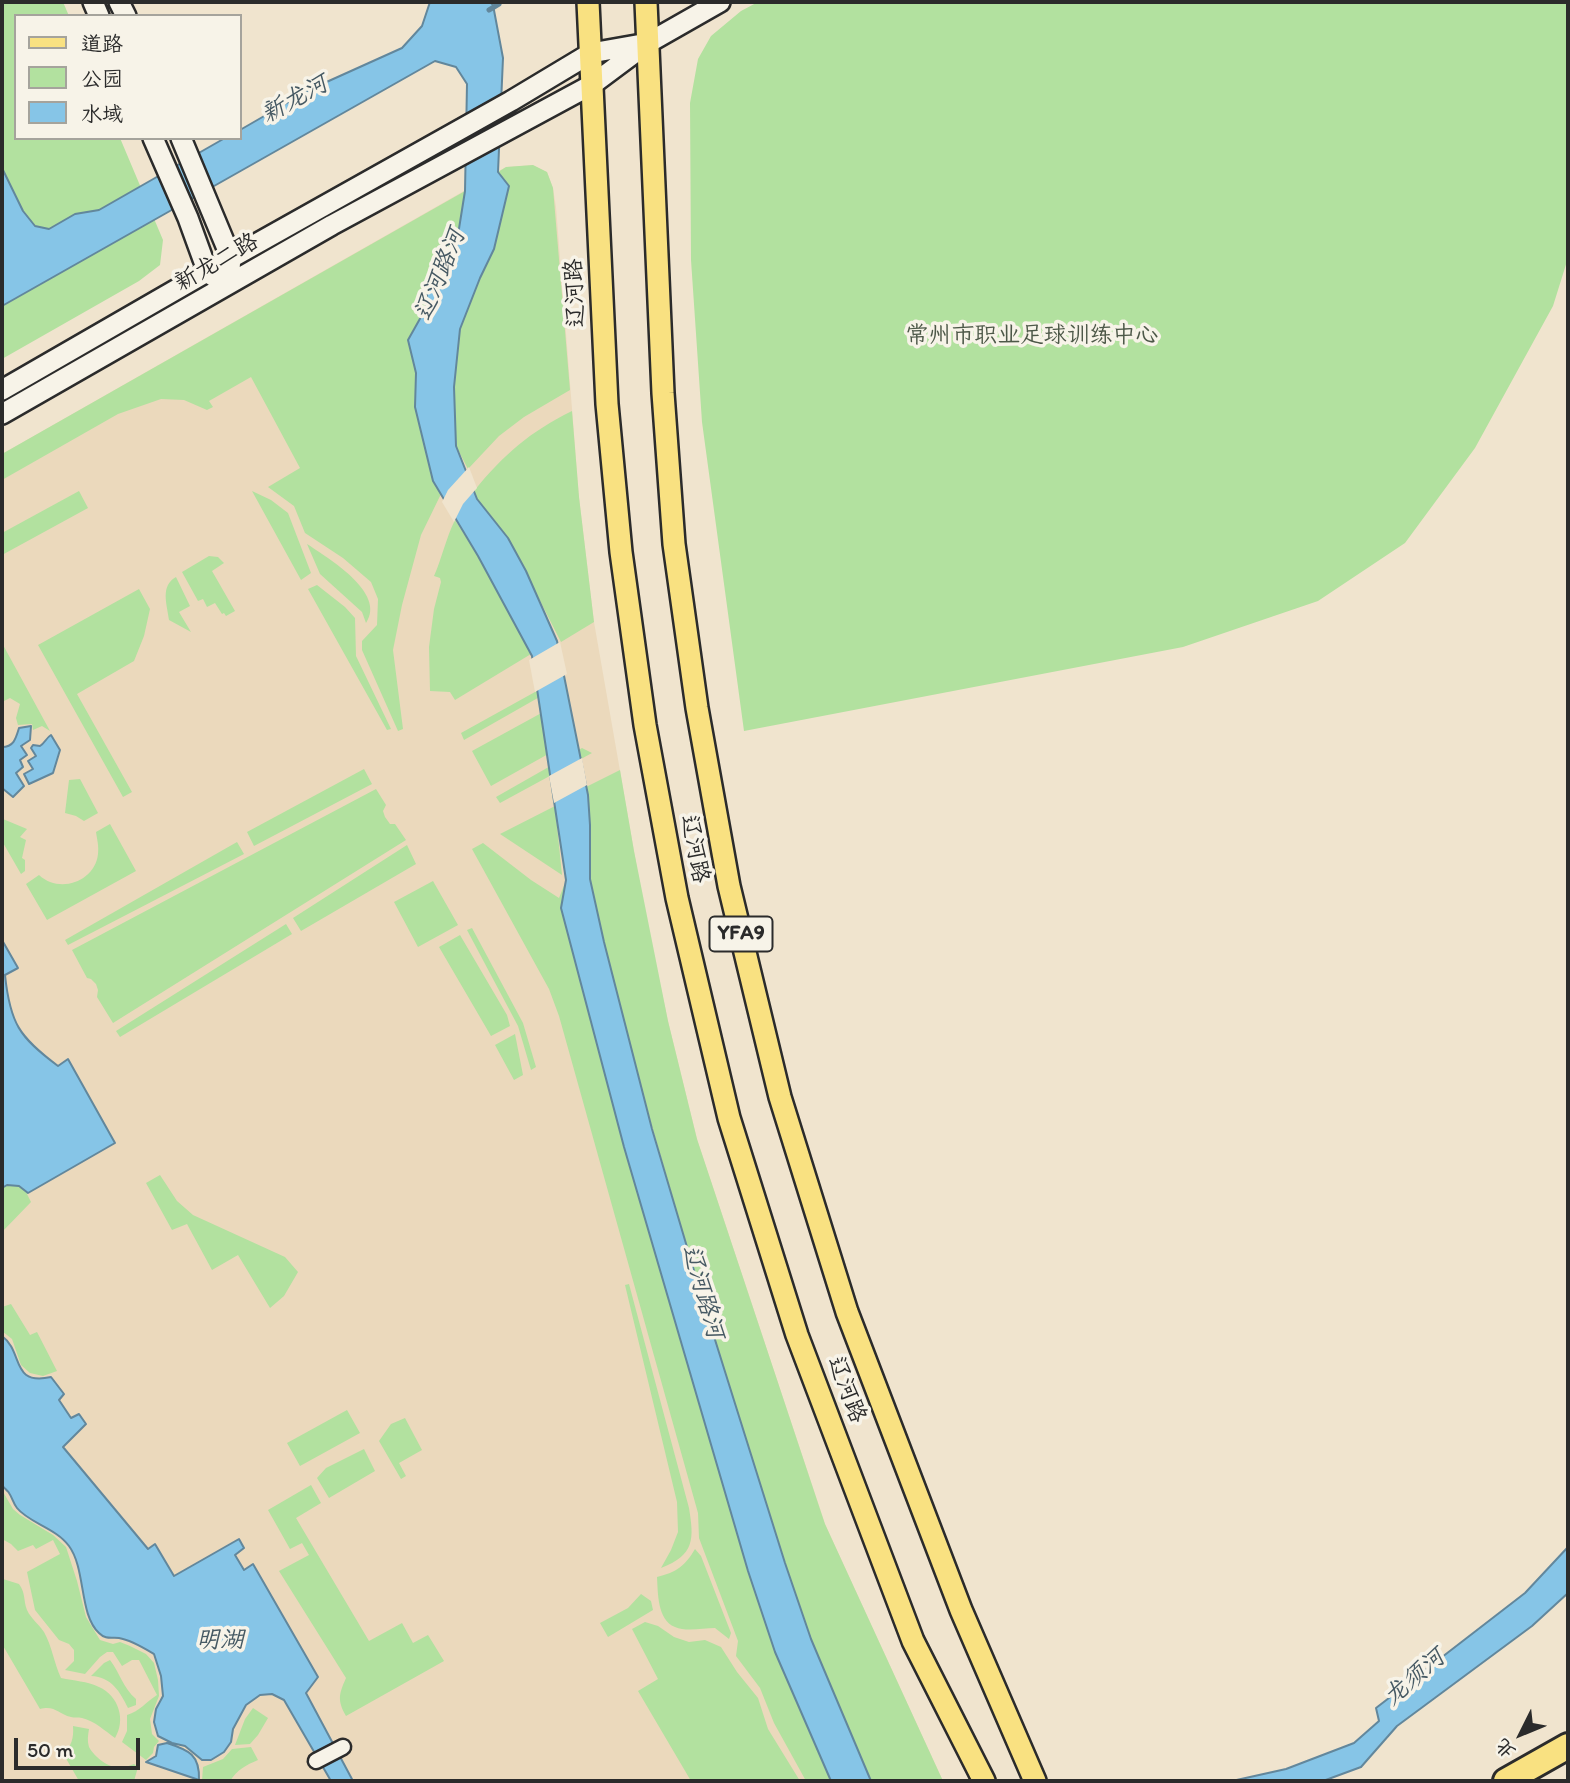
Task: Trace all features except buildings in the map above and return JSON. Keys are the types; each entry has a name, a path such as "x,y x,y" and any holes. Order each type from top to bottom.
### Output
{"highway":[{"path":"1506,1781 1568,1746"}],"main road":[{"name":"辽河路","path":"588,2 607,404 621,552 645,725 683,924 729,1118 797,1335 913,1641 984,1781"},
{"name":"辽河路","path":"646,2 663,393 674,544 697,708 729,886 780,1097 847,1312 961,1610 1035,1781"}],"street":[{"path":"591,53 648,43 720,2"},
{"name":"新龙二路","path":"2,414 228,284 593,84 648,43"},
{"name":"新龙二路","path":"2,390 591,53"},
{"path":"154,140 208,272 228,284 231,258 183,143"},
{"path":"316,1762 343,1747"}],"shaded area":[{"path":"533,165 547,172 553,188 579,497 594,622 644,908 697,1139 825,1524 943,1781 2,1781 2,454 506,167"}],"green space":[{"path":"2,2 63,2 68,14 14,14 14,140 121,140 163,240 160,265 139,281 2,359"},
{"name":"常州市职业足球训练中心","path":"758,2 1568,2 1568,258 1553,306 1475,448 1405,543 1318,601 1183,647 744,731 702,422 691,260 690,103 698,59 711,36 741,11"},
{"path":"533,165 547,172 553,188 570,390 524,417 499,436 468,469 456,446 454,387 460,329 494,249 508,186 498,172 506,167"},
{"path":"465,191 454,260 428,283 426,308 408,340 416,373 415,407 433,481 441,494 421,535 393,650 403,729 398,731 362,650 362,641 377,625 378,599 371,582 343,558 305,533 294,506 268,487 300,468 251,377 209,401 213,407 207,410 184,400 161,399 118,414 2,480 2,454"},
{"path":"572,411 594,622 561,642 508,538 477,499 474,491 518,445"},
{"path":"79,491 88,508 2,555 2,533"},
{"path":"252,491 271,500 288,513 311,573 301,580"},
{"path":"455,520 478,556 531,654 455,700 450,692 430,691 429,647 441,582 440,578 434,576"},
{"path":"307,544 340,567 362,589 369,600 370,612 366,623 362,612 320,574"},
{"path":"209,556 218,557 224,563 212,571 235,611 226,616 215,603 207,607 203,599 198,601 182,572"},
{"path":"176,577 190,606 179,612 191,632 169,620 166,590"},
{"path":"317,585 355,618 356,656 391,729 387,730 308,589"},
{"path":"139,589 150,609 144,636 134,661 77,694 132,792 123,797 38,645"},
{"path":"2,643 50,731 42,726 33,730 32,724 18,725 16,718 20,704 10,698 2,702"},
{"path":"553,682 550,691 464,740 461,733"},
{"path":"556,705 575,739 491,786 472,751"},
{"path":"582,748 592,753 500,803 496,797"},
{"path":"364,769 372,784 254,846 247,832"},
{"path":"620,770 668,1021 697,1139 825,1524 943,1781 871,1781 811,1639 785,1563 706,1311 651,1123 590,879 590,825 586,787"},
{"path":"80,779 98,813 84,821 65,813 69,780"},
{"path":"376,789 386,805 383,811 385,817 390,824 395,824 406,840 113,1023 97,997 96,984 87,978 72,950"},
{"path":"555,806 562,875 500,834"},
{"path":"3,819 27,829 20,837 26,840 22,858 25,860 25,871 21,874 2,841"},
{"path":"110,824 136,871 47,920 26,884 39,875 56,884 75,882 83,878 95,864 98,851 96,832"},
{"path":"237,842 244,854 68,945 65,940"},
{"path":"483,843 559,898 565,883 561,908 624,1147 748,1571 775,1652 831,1781 806,1781 774,1723 760,1688 736,1656 738,1641 699,1538 698,1513 559,1016 549,989 472,849"},
{"path":"407,845 416,864 301,931 293,918"},
{"path":"433,881 458,925 418,947 394,902"},
{"path":"286,924 292,934 120,1037 116,1031"},
{"path":"472,928 523,1023 536,1067 531,1070 518,1026 467,930"},
{"path":"460,935 507,1015 510,1026 491,1036 439,947"},
{"path":"515,1034 523,1075 514,1080 495,1045"},
{"path":"2,1159 19,1185 28,1193 31,1202 2,1232"},
{"path":"160,1175 177,1201 193,1215 285,1257 298,1272 284,1296 270,1308 238,1255 212,1270 187,1224 172,1230 146,1183"},
{"path":"629,1284 691,1519 690,1545 680,1558 661,1568 678,1532 677,1502 625,1285"},
{"path":"11,1304 30,1335 37,1332 57,1371 43,1376 30,1373 21,1365 12,1339 2,1331 2,1307"},
{"path":"347,1410 360,1433 300,1466 287,1443"},
{"path":"405,1418 422,1450 399,1463 406,1476 401,1479 379,1441 391,1424"},
{"path":"364,1449 375,1471 329,1498 317,1478 326,1468"},
{"path":"311,1485 321,1503 296,1518 369,1641 402,1623 413,1643 428,1635 444,1661 346,1716 340,1697 346,1678 279,1571 309,1555 302,1543 290,1549 268,1510"},
{"path":"2,1490 13,1509 53,1535 66,1547 86,1617 100,1640 130,1646 146,1654 154,1663 159,1696 150,1719 152,1734 159,1741 146,1760 122,1742 127,1731 127,1715 157,1695 139,1660 132,1660 122,1666 113,1652 107,1652 85,1674 65,1670 74,1661 74,1650 69,1644 59,1640 35,1610 27,1572 60,1554 53,1540 36,1549 33,1545 18,1551 2,1539"},
{"path":"695,1549 701,1556 731,1633 729,1639 715,1628 689,1630 675,1627 662,1612 657,1577 680,1568"},
{"path":"3,1579 19,1584 27,1610 47,1637 61,1678 94,1685 106,1691 116,1702 120,1724 115,1738 87,1719 67,1716 49,1708 40,1709 2,1644"},
{"path":"641,1594 651,1601 653,1610 608,1637 600,1623 628,1608"},
{"path":"645,1622 689,1642 705,1640 721,1647 758,1698 768,1729 800,1781 691,1781 638,1691 658,1679 632,1629"},
{"path":"110,1660 136,1699 136,1705 128,1708 110,1682 91,1676"},
{"path":"253,1708 268,1718 250,1744 235,1745 245,1719"},
{"path":"73,1726 89,1729 89,1747 103,1762 118,1768 134,1764 138,1767 134,1781 79,1781 64,1755 72,1742"},
{"path":"251,1747 258,1760 242,1768 230,1781 202,1781 203,1767 223,1759 232,1749"}],"water":[{"path":"430,2 490,2 493,5 503,58 498,172 509,186 494,249 460,329 454,387 456,446 477,499 508,538 557,641 588,795 590,879 652,1129 785,1563 811,1639 871,1781 831,1781 775,1652 748,1571 624,1147 561,908 566,880 532,656 478,556 433,481 415,407 416,373 408,340 426,308 428,283 454,260 465,191 467,84 456,67 435,61 2,306 2,168 23,211 35,226 49,229 75,214 99,210 222,140 242,140 242,129 311,89 402,48 422,26"},
{"path":"31,726 30,740 21,746 27,755 20,760 23,767 16,773 24,786 13,797 2,788 2,747 12,744 19,728"},
{"path":"51,735 60,750 53,773 29,784 24,774 33,769 28,761 36,756 31,748 33,745 40,746"},
{"path":"2,940 18,968 5,975 10,1005 19,1028 34,1046 58,1066 68,1059 115,1143 28,1193 19,1186 7,1185 2,1188"},
{"name":"明湖","path":"2,1336 9,1343 23,1372 29,1377 51,1377 64,1394 59,1400 71,1418 79,1414 86,1424 63,1447 148,1549 155,1544 174,1576 239,1539 244,1548 235,1555 244,1570 253,1564 318,1677 306,1693 353,1781 331,1781 284,1700 272,1694 260,1695 246,1705 233,1729 231,1742 224,1752 211,1760 202,1760 185,1746 158,1736 154,1722 156,1709 163,1696 161,1676 154,1654 128,1640 106,1637 99,1633 88,1615 78,1567 69,1546 57,1535 22,1513 2,1485"},
{"name":"龙须河","path":"1568,1547 1568,1593 1532,1626 1397,1726 1361,1767 1323,1781 1232,1781 1286,1769 1354,1743 1379,1721 1376,1708 1525,1593"},
{"path":"167,1743 192,1755 198,1765 199,1780 146,1762 156,1756 158,1745"}],"pier":[{"path":"469,467 477,488 463,504 454,522 442,502 448,490"},
{"path":"560,642 567,674 535,692 529,660"},
{"path":"582,758 587,785 554,803 549,776"}],"waterway":[{"path":"489,10 499,4"}],"water label":[{"name":"新龙河","path":"295,100"},
{"name":"辽河路河","path":"441,275"},
{"name":"辽河路河","path":"702,1292"}]}
